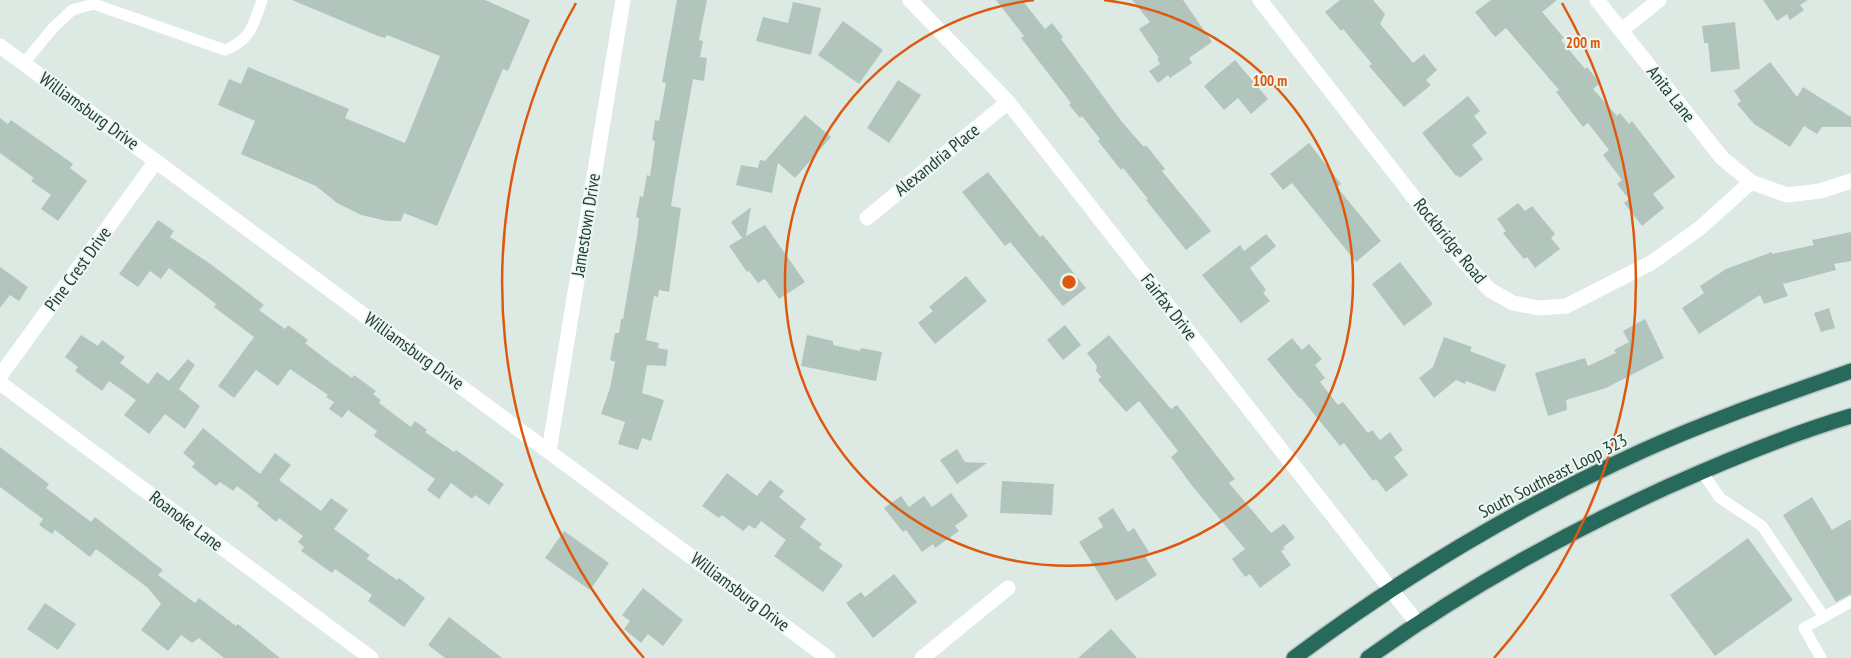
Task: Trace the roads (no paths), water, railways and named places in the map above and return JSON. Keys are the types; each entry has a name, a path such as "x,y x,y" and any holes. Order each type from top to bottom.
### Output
{"highway":[{"name":"South Southeast Loop 323","path":"1294,658 1343,622 1445,555 1543,500 1642,451 1752,406 1851,371"},
{"path":"1368,658 1470,590 1611,513 1702,472 1779,441 1851,416"}],"street":[{"name":"Jamestown Drive","path":"549,451 623,0"},
{"name":"Fairfax Drive","path":"910,0 1008,102 1418,624"},
{"name":"Rockbridge Road","path":"1260,0 1464,262 1490,290 1514,302 1539,308 1566,306 1651,263 1700,228 1750,182"},
{"name":"Anita Lane","path":"1597,0 1722,158 1750,182"},
{"path":"1622,30 1659,0"},
{"name":"Williamsburg Drive","path":"0,46 828,658"},
{"name":"Alexandria Place","path":"867,218 1008,102"},
{"name":"Pine Crest Drive","path":"0,376 156,161"},
{"path":"1750,182 1787,195 1820,191 1851,181"},
{"name":"Roanoke Lane","path":"0,383 371,658"},
{"path":"922,658 1008,588"}],"lane":[{"path":"24,63 53,28 72,10 94,4 225,50 238,45 251,32 262,0"},
{"path":"1702,472 1720,498 1762,526 1824,617"},
{"path":"1821,658 1804,628 1851,602"}]}
